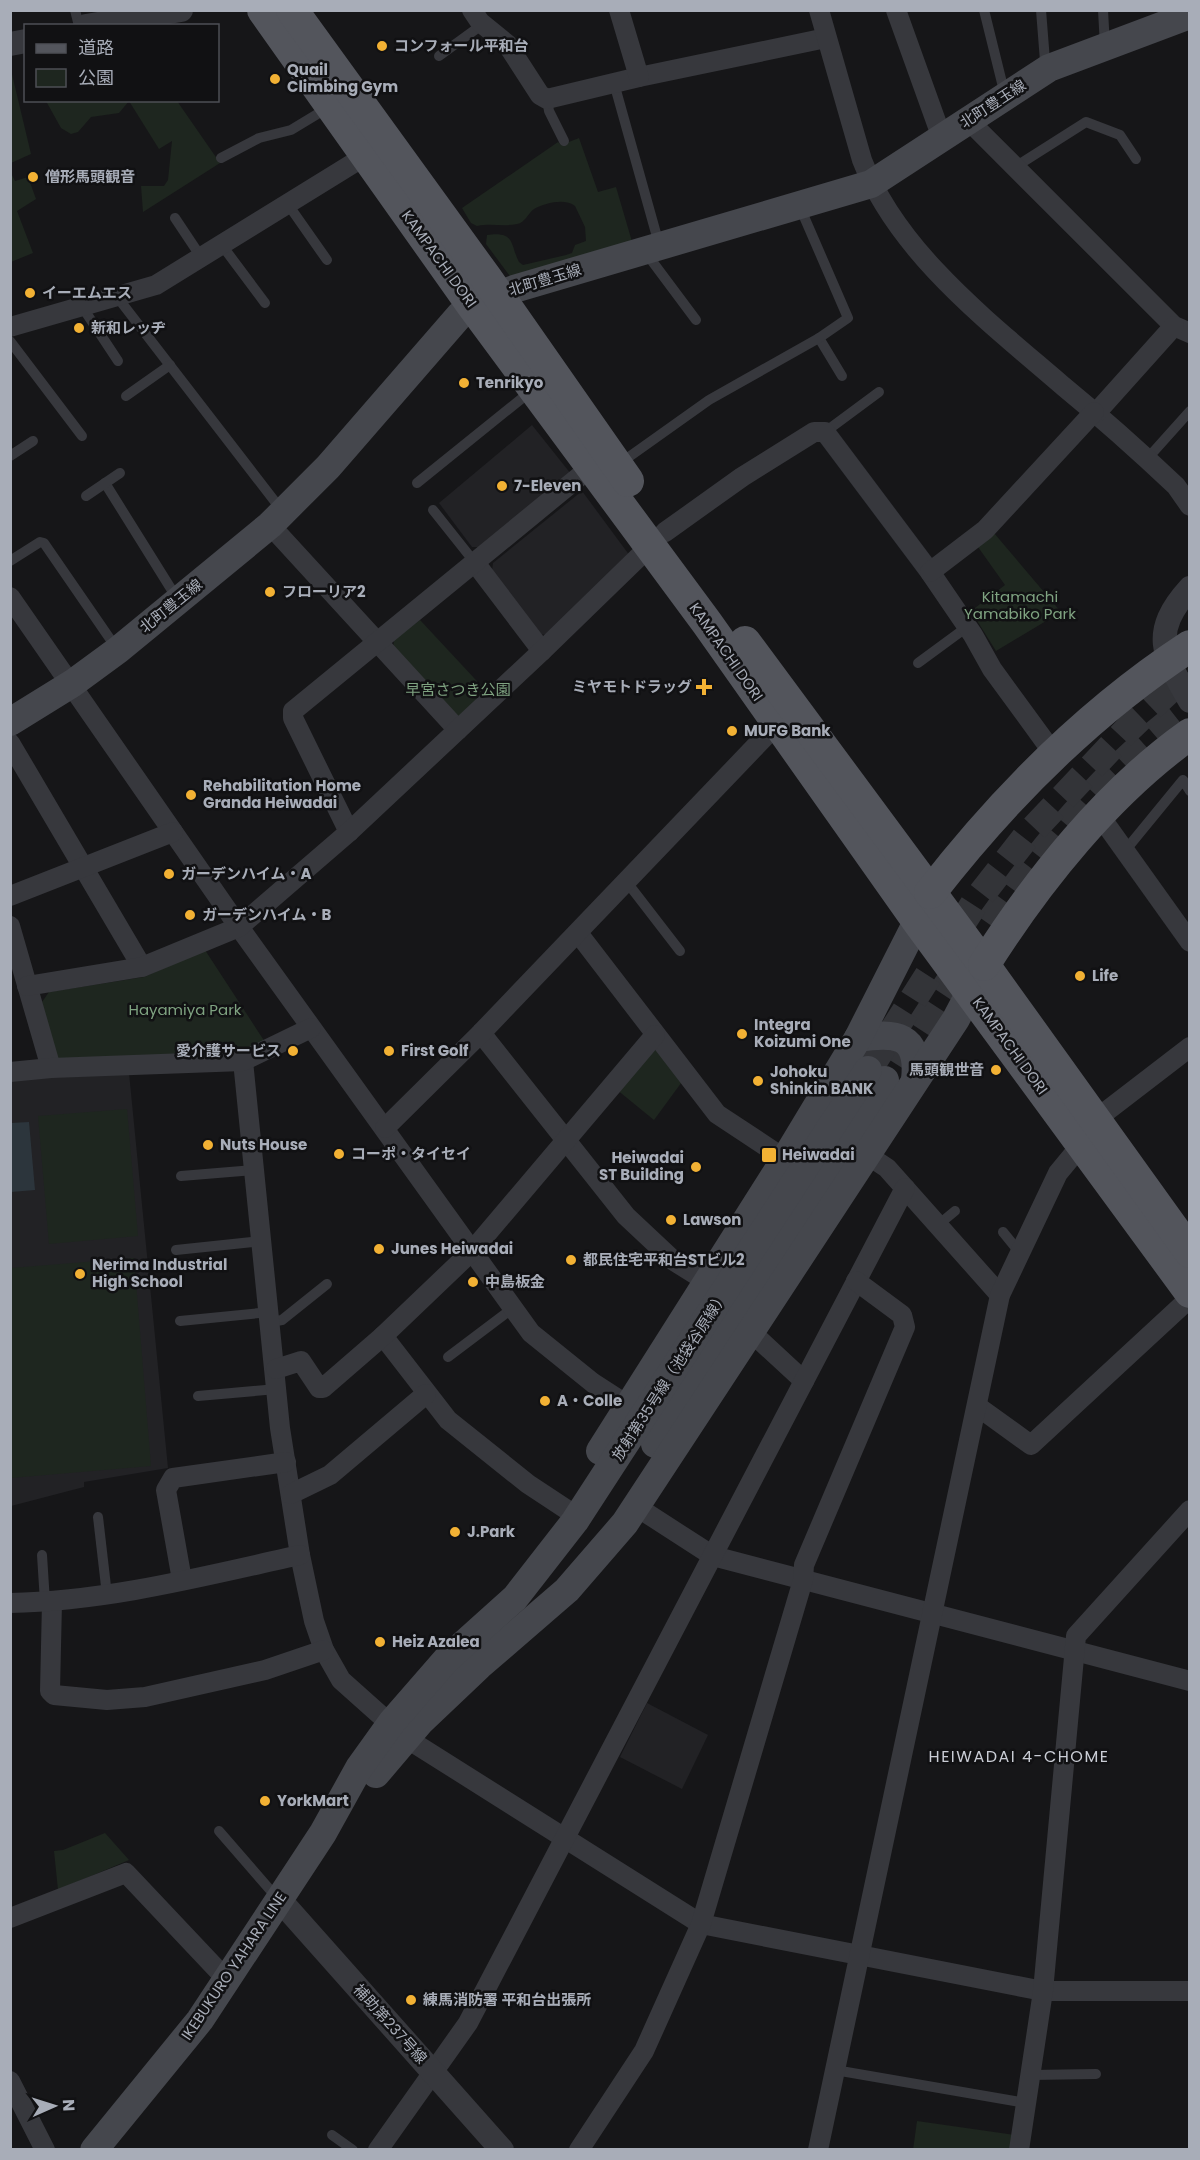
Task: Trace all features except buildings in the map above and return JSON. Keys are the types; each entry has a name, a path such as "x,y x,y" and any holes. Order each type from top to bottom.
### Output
{"main road":[{"name":"KAMPACHI DORI","path":"263,10 365,156 485,300 533,388 604,467"},
{"name":"KAMPACHI DORI","path":"292,10 485,300 604,467 930,893 1042,1104 1088,1132 1190,1252"},
{"name":"北町豊玉線","path":"16,715 73,683 118,650 276,518 328,467 460,315 485,300 871,184 1049,68 1190,15"},
{"name":"KAMPACHI DORI","path":"657,539 777,724 919,923 977,979 1088,1132 1190,1292"},
{"path":"583,1510 591,1470 597,1454 785,1158 858,1038 919,923 930,893 1001,809 1054,754 1104,710 1178,654"},
{"path":"479,1666 572,1586 637,1507 915,1080 1009,925 1100,816 1153,764 1190,734"},
{"path":"858,1038 882,1034 898,1036 907,1041 917,1064 915,1080"},
{"name":"放射第35号線（池袋谷原線）","path":"446,1660 515,1598 583,1510 876,1075 625,1490 561,1578 479,1666"},
{"name":"IKEBUKURO YAHARA LINE","path":"94,2150 186,2040 323,1833 399,1730 446,1660"},
{"name":"IKEBUKURO YAHARA LINE","path":"399,1730 479,1666"}],"street":[{"path":"110,24 146,21 181,10"},
{"path":"619,10 639,76"},
{"path":"819,10 854,139 871,184 907,236 933,265 1020,349 1176,486 1190,506"},
{"path":"896,10 942,138"},
{"path":"478,17 507,44 540,95 547,99 639,76 826,38"},
{"path":"930,572 985,530 1095,413 1182,330 968,120"},
{"path":"10,327 118,298 156,285 365,156"},
{"path":"27,986 142,967 239,927 349,832 542,651 657,539 742,477 814,432 825,432 930,572 956,619 1054,754"},
{"path":"349,832 292,714 476,564 604,467"},
{"path":"276,518 378,643 458,730"},
{"path":"476,564 542,651"},
{"path":"1190,588 1176,602 1168,622 1164,647 1178,654 1190,701"},
{"path":"10,597 73,683 239,927 531,1333 593,1383 627,1405"},
{"path":"385,1128 481,1033 777,724"},
{"path":"10,743 142,967"},
{"path":"1100,816 1190,942"},
{"path":"10,896 173,832"},
{"path":"10,926 51,1068"},
{"path":"578,933 717,1114 785,1158"},
{"path":"10,1072 51,1068 243,1061 311,1028"},
{"path":"481,1033 626,1216 674,1261 706,1281"},
{"path":"276,1369 302,1361 319,1388 323,1388 383,1336 473,1250 655,1035"},
{"path":"818,2150 1000,1295 1058,1173 1088,1132 1190,1047"},
{"path":"243,1061 285,1462 300,1555 314,1621 324,1650 341,1680 399,1730 701,1924 1043,1991 1190,1991"},
{"path":"866,1154 887,1168 1000,1295"},
{"path":"378,2150 468,2024 905,1188"},
{"path":"579,2150 644,2051 701,1924 803,1580 804,1565 905,1327 902,1315 856,1281"},
{"path":"977,1406 1031,1445 1190,1298"},
{"path":"751,1332 804,1381"},
{"path":"383,1336 448,1420 528,1484 583,1510"},
{"path":"291,1494 330,1475 426,1394"},
{"path":"182,1581 166,1490 173,1478 285,1462"},
{"path":"637,1507 713,1556 1190,1681"},
{"path":"1019,2150 1043,1991 1078,1631 1190,1510"},
{"path":"10,1603 49,1602 107,1595 300,1555"},
{"path":"49,1602 50,1691 54,1695 108,1700 145,1697 265,1670 324,1650"},
{"path":"10,1918 126,1873 227,1980"},
{"name":"補助第237号線","path":"279,1899 502,2150"},
{"path":"10,2081 45,2150"}],"lane":[{"path":"984,10 1005,95"},
{"path":"1041,10 1045,62 1049,68"},
{"path":"1103,10 1106,46"},
{"path":"439,56 478,17"},
{"path":"614,82 652,248 696,320"},
{"path":"547,99 549,111 564,141"},
{"path":"221,158 259,138 291,130 331,106"},
{"path":"1015,167 1086,122 1120,135 1136,159"},
{"path":"287,203 327,260"},
{"path":"604,467 709,400 847,320 848,316 799,205"},
{"path":"175,218 201,257"},
{"path":"221,244 265,303"},
{"path":"118,298 228,443 276,518"},
{"path":"83,308 118,361"},
{"path":"819,338 842,376"},
{"path":"10,341 82,436"},
{"path":"126,396 171,365"},
{"path":"417,483 533,388"},
{"path":"825,432 879,392"},
{"path":"1147,459 1190,411"},
{"path":"10,456 33,441"},
{"path":"86,496 120,473"},
{"path":"105,483 178,600"},
{"path":"432,510 476,564"},
{"path":"10,561 40,542 44,543 118,650"},
{"path":"918,663 956,619"},
{"path":"1186,777 1190,791"},
{"path":"1124,852 1186,777"},
{"path":"626,881 680,951"},
{"path":"182,1176 254,1170"},
{"path":"938,1225 955,1211"},
{"path":"1003,1232 1020,1253"},
{"path":"176,1250 262,1241"},
{"path":"180,1321 270,1317 282,1320 327,1284"},
{"path":"448,1357 513,1308"},
{"path":"198,1396 277,1389"},
{"path":"98,1517 107,1595"},
{"path":"42,1555 49,1602"},
{"path":"219,1831 279,1899"},
{"path":"835,2070 1026,2103"},
{"path":"1030,2075 1096,2074"},
{"path":"332,2134 353,2150"}],"shaded area":[{"path":"532,425 571,474 481,547 472,547 439,503"},
{"path":"582,491 630,556 548,634 540,635 492,571 493,563"},
{"name":"Nerima Industrial High School","path":"129,1073 168,1468 84,1482 84,1487 11,1506 10,1079"},
{"path":"29,1122 35,1190 11,1192 11,1123"},
{"path":"647,1703 708,1735 682,1789 620,1757"}],"green space":[{"path":"11,70 31,154 10,163"},
{"path":"47,102 128,102 119,113 91,117 78,132 71,134 61,128"},
{"path":"130,102 178,102 220,163 143,212 141,186 164,186 168,180 172,141 159,149"},
{"path":"579,138 598,192 616,187 633,245 515,283 486,244 487,235 496,234 507,237 513,245 519,262 523,265 566,255 572,253 575,245 586,241 585,227 575,206 566,202 549,203 534,209 520,223 477,226 471,223 462,208 558,142 561,145"},
{"path":"10,171 15,181 28,177 36,199 17,211 33,253 11,262"},
{"name":"Kitamachi Yamabiko Park","path":"994,533 1061,612 996,651 971,611 1005,585 978,547"},
{"name":"早宮さつき公園","path":"420,620 488,693 461,717 453,716 393,649 394,640"},
{"name":"Hayamiya Park","path":"205,950 265,1042 241,1054 64,1063 55,1056 42,1002 49,992 144,977"},
{"path":"653,1044 684,1079 654,1120 616,1089"},
{"path":"127,1109 138,1236 49,1244 38,1116"},
{"path":"134,1258 151,1466 11,1478 11,1268"},
{"path":"105,1833 129,1860 58,1890 54,1851 63,1850"},
{"path":"917,2121 1015,2135 1012,2149 913,2150"}],"tunnel":[{"path":"868,1070 976,901 1026,837 1128,729 1169,690 1190,676"},
{"path":"896,1064 959,967 1027,872 1064,826 1103,783 1145,743 1190,706"}],"place":[{"name":"コンフォール平和台","path":"382,46"},
{"name":"Quail Climbing Gym","path":"275,79"},
{"name":"僧形馬頭観音","path":"33,177"},
{"name":"イーエムエス","path":"30,293"},
{"name":"新和レッヂ","path":"79,328"},
{"name":"Tenrikyo","path":"464,383"},
{"name":"7-Eleven","path":"502,486"},
{"name":"フローリア2","path":"270,592"},
{"name":"ミヤモトドラッグ","path":"704,687"},
{"name":"MUFG Bank","path":"732,731"},
{"name":"Rehabilitation Home Granda Heiwadai","path":"191,795"},
{"name":"ガーデンハイム・A","path":"169,874"},
{"name":"ガーデンハイム・B","path":"190,915"},
{"name":"Life","path":"1080,976"},
{"name":"Integra Koizumi One","path":"742,1034"},
{"name":"愛介護サービス","path":"293,1051"},
{"name":"First Golf","path":"389,1051"},
{"name":"馬頭観世音","path":"996,1070"},
{"name":"Johoku Shinkin BANK","path":"758,1081"},
{"name":"Nuts House","path":"208,1145"},
{"name":"コーポ・タイセイ","path":"339,1154"},
{"name":"Heiwadai","path":"769,1155"},
{"name":"Heiwadai ST Building","path":"696,1167"},
{"name":"Lawson","path":"671,1220"},
{"name":"Junes Heiwadai","path":"379,1249"},
{"name":"都民住宅平和台STビル2","path":"571,1260"},
{"name":"Nerima Industrial High School","path":"80,1274"},
{"name":"中島板金","path":"473,1282"},
{"name":"A・Colle","path":"545,1401"},
{"name":"J.Park","path":"455,1532"},
{"name":"Heiz Azalea","path":"380,1642"},
{"name":"YorkMart","path":"265,1801"},
{"name":"練馬消防署 平和台出張所","path":"411,2000"}],"district":[{"name":"HEIWADAI 4-CHOME","path":"1019,1756"}]}
